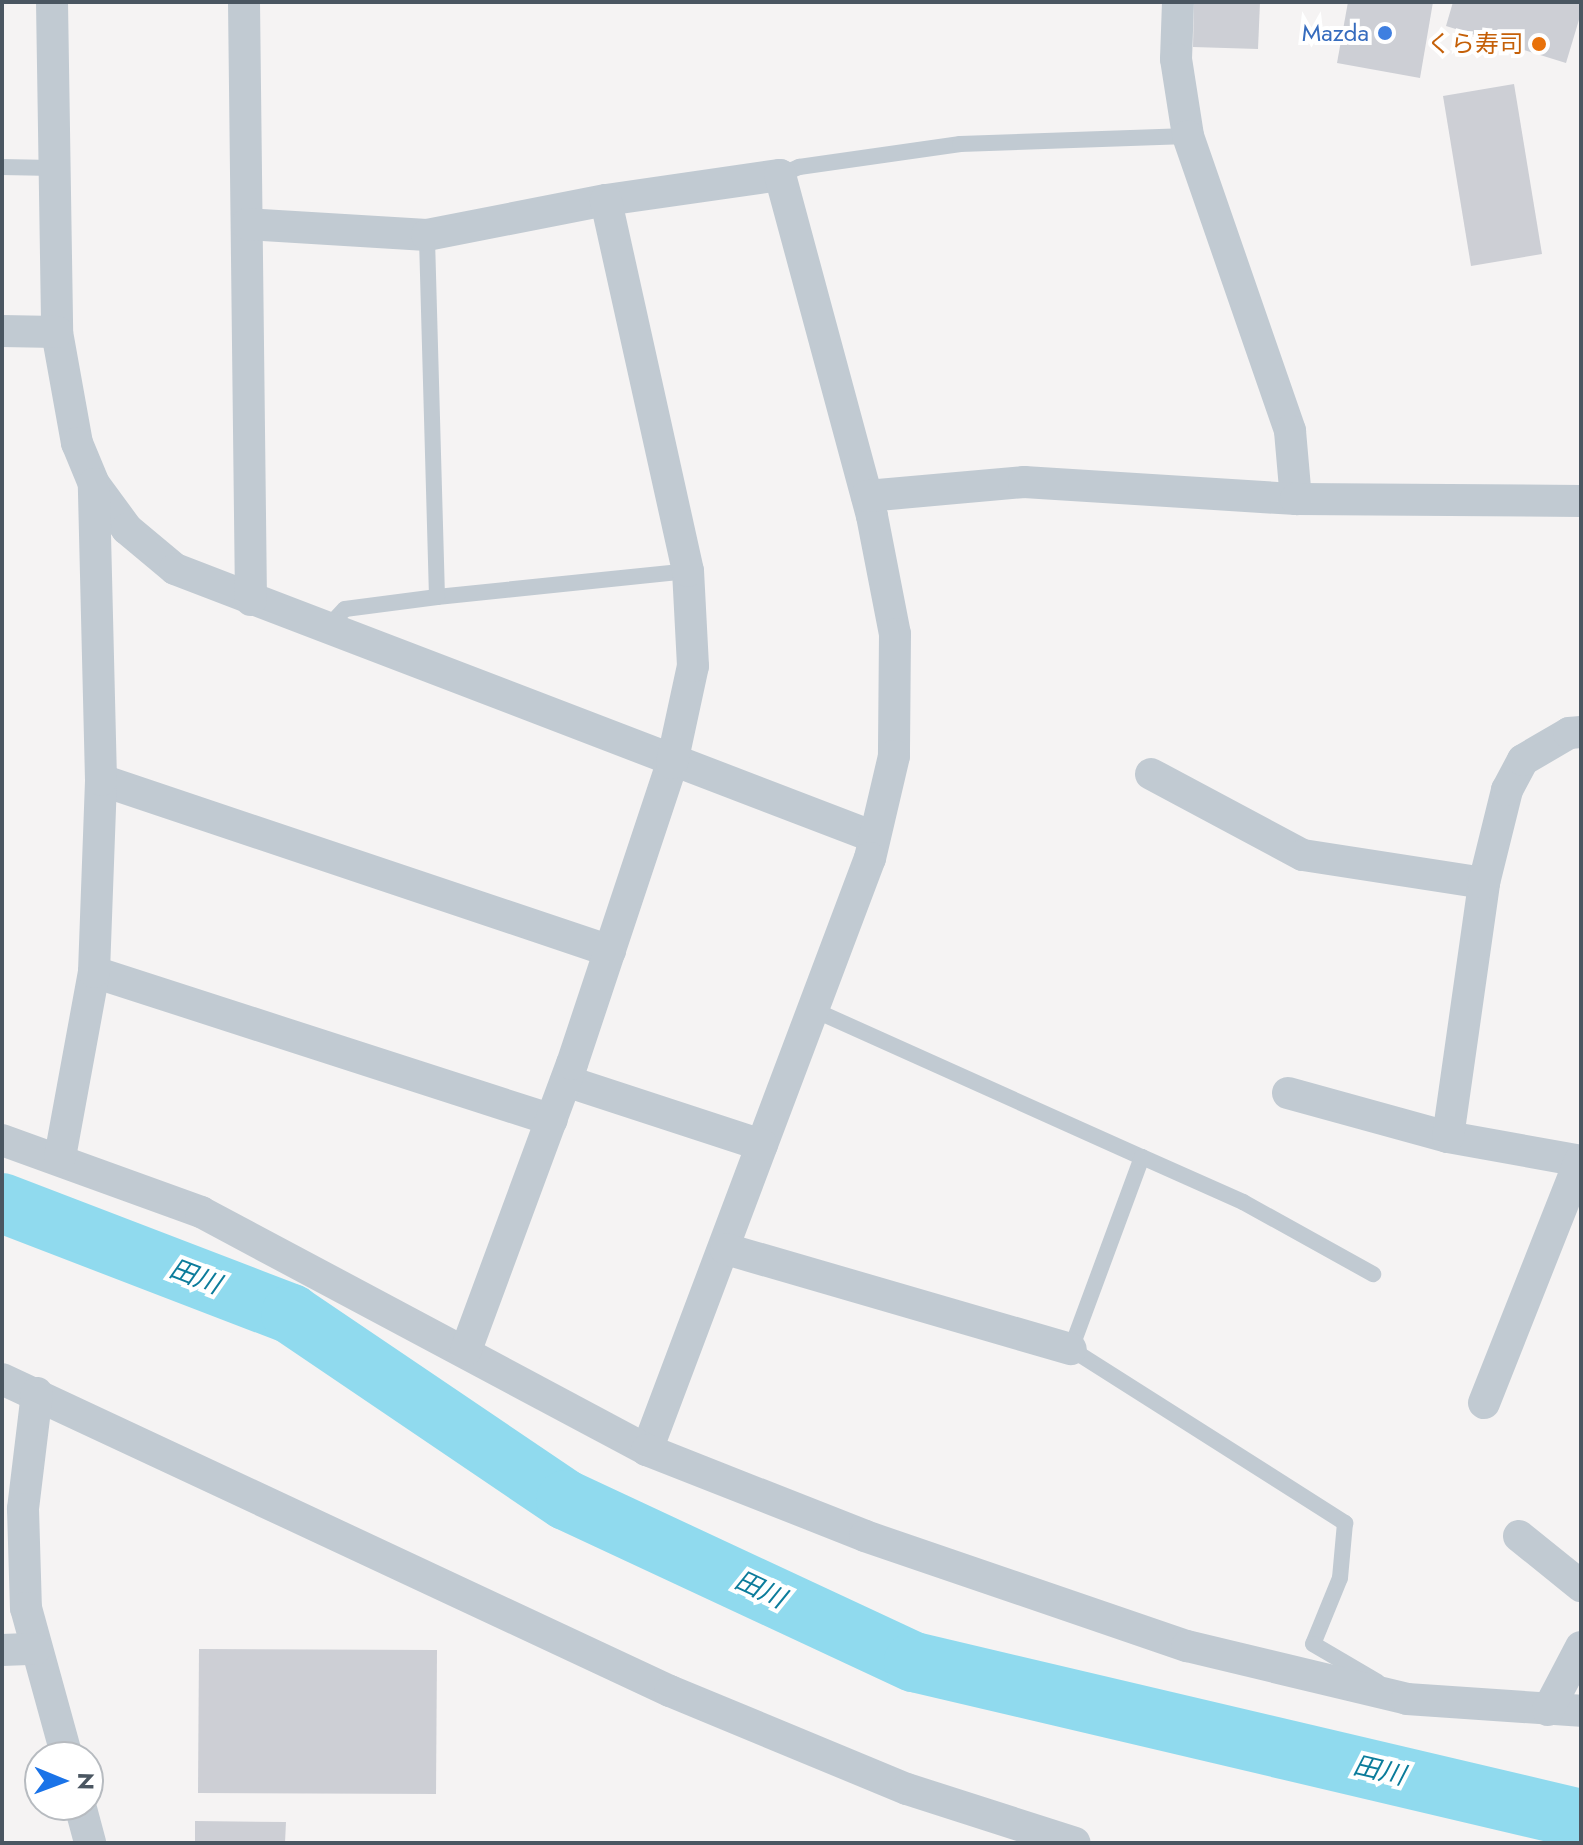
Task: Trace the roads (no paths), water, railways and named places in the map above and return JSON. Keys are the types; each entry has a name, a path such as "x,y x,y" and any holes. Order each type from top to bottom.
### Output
{"street":[{"path":"52,2 57,332 77,443 94,484 127,529 175,569 672,763 874,837"},
{"path":"244,2 251,600"},
{"path":"1178,2 1176,59 1188,136 1290,431 1296,499"},
{"path":"247,224 427,235 606,200 780,175 867,496 895,634 894,756 874,837 726,1249 647,1450"},
{"path":"466,1350 552,1120 610,951 672,763 693,666 688,571 606,200"},
{"path":"2,331 57,332"},
{"path":"867,496 1024,482 1296,499 1581,501"},
{"path":"60,1157 94,972 101,780 94,484"},
{"path":"1448,1137 1484,883 1507,790 1523,760 1569,733 1581,732"},
{"path":"1151,774 1303,855 1484,883"},
{"path":"101,780 610,951"},
{"path":"94,972 552,1120"},
{"path":"566,1081 762,1145"},
{"path":"1288,1093 1448,1137 1581,1161 1484,1403"},
{"path":"2,1140 60,1157 201,1212 466,1350 647,1450 823,1521 1187,1646 1407,1699 1581,1711"},
{"path":"726,1249 1071,1349"},
{"path":"2,1379 670,1691 907,1789 1075,1843"},
{"path":"37,1393 23,1509 26,1608 62,1741"},
{"path":"1519,1536 1581,1586"},
{"path":"1548,1710 1581,1647"},
{"path":"2,1650 35,1649"},
{"path":"84,1821 90,1843"}],"lane":[{"path":"780,175 799,167 960,144 1188,136"},
{"path":"2,167 53,168"},
{"path":"427,235 437,597"},
{"path":"326,629 345,609 688,571"},
{"path":"812,1009 1243,1202 1373,1274"},
{"path":"1142,1157 1071,1349 1345,1523 1340,1578 1313,1644 1407,1699"}],"waterway":[{"name":"田川","path":"2,1203 291,1314 566,1500 914,1662 1581,1819"}],"place":[{"name":"Mazda","path":"1385,33"},
{"name":"くら寿司","path":"1539,44"}]}
